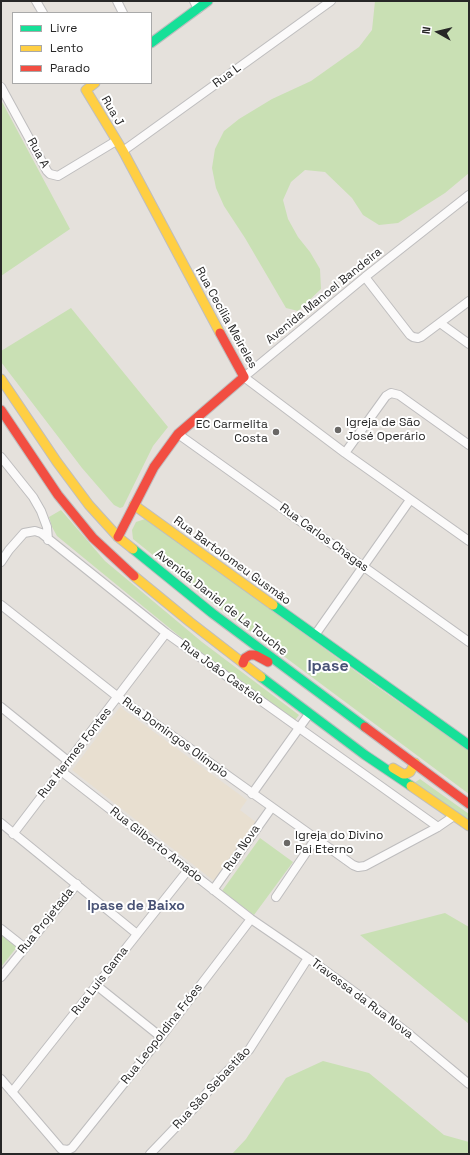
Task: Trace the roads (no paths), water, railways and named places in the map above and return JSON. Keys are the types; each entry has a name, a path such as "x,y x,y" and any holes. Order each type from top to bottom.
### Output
{"main road":[{"path":"152,42 196,5 208,1"},
{"name":"Rua J","path":"84,86 116,142 123,151"},
{"name":"Rua Cecília Meireles","path":"123,151 244,377"},
{"name":"Avenida Manoel Bandeira","path":"118,537 160,457 178,434 244,377"},
{"name":"Avenida Daniel de La Touche","path":"1,379 89,505 118,537 190,596 469,804"},
{"path":"1,410 58,495 94,538 141,581 186,619 309,714 365,755 469,826"},
{"name":"Rua Bartolomeu Gusmão","path":"134,505 469,745"},
{"path":"243,663 245,658 250,655 255,655 289,671"},
{"path":"365,755 379,758 403,774 410,772 415,763"}],"street":[{"path":"36,1 42,12"},
{"path":"117,1 122,12"},
{"name":"Rua L","path":"123,151 331,1"},
{"name":"Rua A","path":"1,87 50,174 58,176 116,142"},
{"name":"Avenida Manoel Bandeira","path":"244,377 365,277 469,195"},
{"path":"365,277 410,335 418,338 469,301"},
{"path":"440,323 469,344"},
{"name":"Rua Cecília Meireles","path":"244,377 344,453 469,542"},
{"path":"344,453 386,396 391,393 399,395 469,445"},
{"name":"Rua Carlos Chagas","path":"178,434 469,642"},
{"path":"1,457 33,497 41,511 48,540"},
{"path":"315,635 410,500"},
{"name":"Rua João Castelo","path":"1,562 24,533 35,531 41,533 166,633 438,827"},
{"name":"Rua Domingos Olímpio","path":"1,605 118,697 352,865 358,868 365,866 438,827"},
{"name":"Rua Hermes Fontes","path":"13,834 166,633"},
{"path":"1,707 68,761"},
{"path":"252,794 300,729 309,714"},
{"name":"Rua Gilberto Amado","path":"61,771 212,890 252,919"},
{"name":"Rua Nova","path":"212,890 272,807"},
{"path":"438,827 454,816"},
{"path":"1,823 137,934"},
{"path":"276,897 316,838"},
{"name":"Rua Luís Gama","path":"12,1092 188,870"},
{"name":"Rua Projetada","path":"1,977 77,884"},
{"name":"Travessa da Rua Nova","path":"252,919 308,958 409,1034 469,1084"},
{"name":"Rua Leopoldina Fróes","path":"12,1092 61,1149 68,1150 72,1148 161,1037 252,919"},
{"path":"1,929 25,948"},
{"name":"Rua São Sebastião","path":"150,1154 198,1104 213,1085 249,1050 308,958"},
{"path":"96,985 161,1037"},
{"path":"1,1079 12,1092"}],"place":[{"name":"Igreja de São José Operário","path":"338,430"},
{"name":"EC Carmelita Costa","path":"276,432"},
{"name":"Igreja do Divino Pai Eterno","path":"287,843"}],"district":[{"name":"Ipase","path":"328,667"},
{"name":"Ipase de Baixo","path":"136,906"}]}
